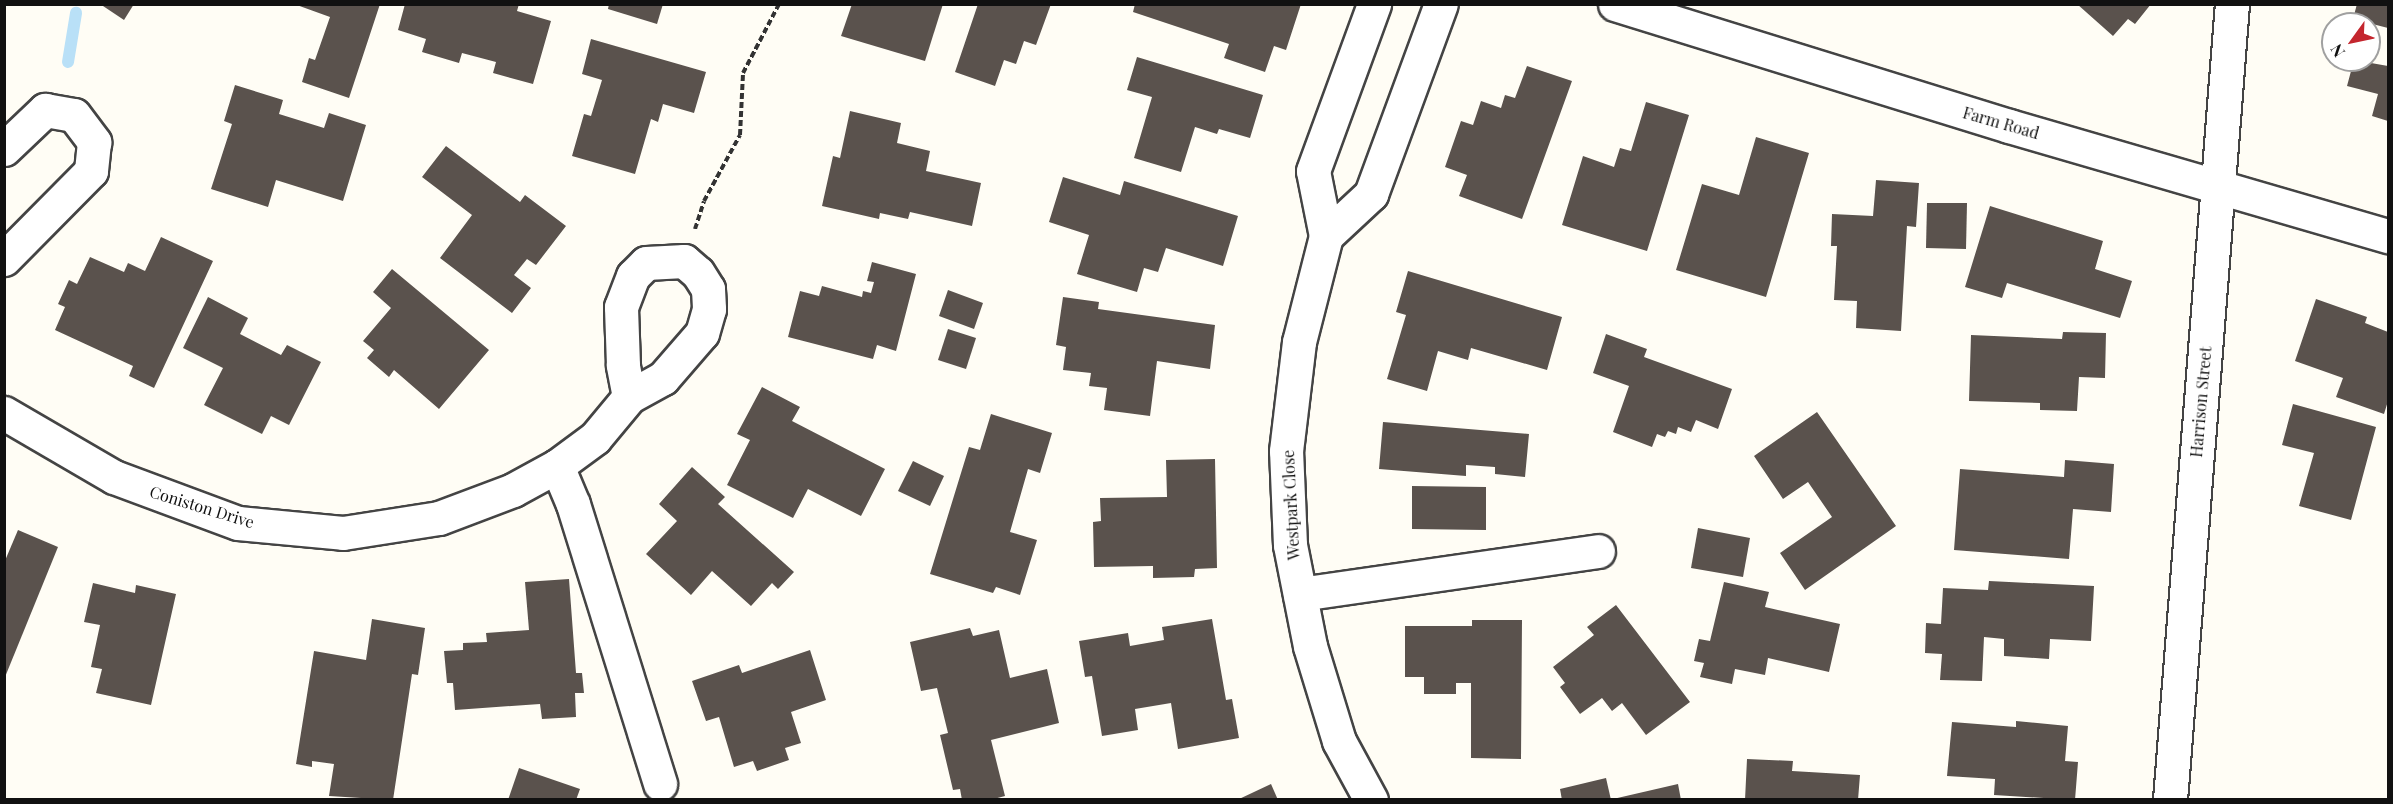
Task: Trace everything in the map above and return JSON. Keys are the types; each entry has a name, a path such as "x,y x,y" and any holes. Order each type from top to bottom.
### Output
{"street":[{"name":"Westpark Close","path":"1371,800 1339,741 1310,646 1290,545 1286,451 1299,342 1326,236 1313,171 1374,4"},
{"path":"1326,236 1371,194 1442,4"},
{"name":"Farm Road","path":"1615,4 2009,126 2218,184 2388,236"},
{"name":"Harrison Street","path":"2170,800 2232,4"},
{"path":"4,149 45,110 74,114 94,142 91,171 4,259"},
{"path":"629,397 623,365 621,307 625,293 633,276 646,263 684,261"},
{"name":"Coniston Drive","path":"4,413 114,477 238,522 290,530 343,533 439,518 475,507 557,466 596,438 629,397 663,378 702,333 709,309 708,289 698,273 684,261"},
{"path":"557,466 573,504 660,783"},
{"path":"1300,594 1598,551"}],"path":[{"path":"684,261 704,201 740,135 743,74 779,4"}],"building":[{"path":"100,4 134,4 124,20"},
{"path":"294,4 380,4 349,98 302,82 309,58 315,60 330,17"},
{"path":"405,4 519,4 517,11 551,21 533,84 493,73 496,62 462,53 459,63 422,52 426,39 398,30"},
{"path":"609,4 663,4 657,24 608,9"},
{"path":"852,4 943,4 925,61 841,36"},
{"path":"978,4 1051,4 1036,45 1024,41 1016,64 1004,60 995,86 955,72"},
{"path":"1135,4 1301,4 1286,50 1274,46 1265,72 1224,58 1229,44 1133,12"},
{"path":"2077,4 2151,4 2135,24 2128,19 2113,36"},
{"path":"2357,4 2388,4 2388,28 2381,26 2381,12 2355,12"},
{"path":"591,39 706,72 694,113 663,104 658,122 651,119 635,174 572,156 584,114 591,116 602,80 582,74"},
{"path":"1137,57 1263,95 1250,138 1219,129 1217,134 1195,127 1181,172 1134,158 1152,97 1127,90"},
{"path":"2381,65 2388,66 2388,121 2372,116 2378,94 2347,86 2351,72 2381,72"},
{"path":"1527,66 1572,81 1522,219 1459,196 1467,175 1445,167 1461,121 1473,125 1481,101 1501,108 1505,95 1515,98"},
{"path":"235,85 283,100 279,114 324,128 329,113 366,125 343,201 276,180 268,207 211,189 232,124 224,121"},
{"path":"1646,102 1689,115 1647,251 1562,225 1583,156 1614,167 1620,148 1631,151"},
{"path":"850,111 901,123 897,143 930,151 926,171 981,183 972,226 910,212 908,219 880,213 879,219 822,206 833,156 840,158"},
{"path":"1756,137 1809,153 1766,297 1676,270 1702,184 1739,195"},
{"path":"446,146 520,202 525,195 566,226 536,265 527,259 514,275 531,288 512,313 440,258 472,215 422,177"},
{"path":"1063,177 1120,195 1124,181 1238,216 1223,266 1166,248 1158,272 1144,268 1137,292 1077,274 1089,235 1049,222"},
{"path":"1876,180 1919,183 1916,227 1907,226 1901,331 1856,328 1857,301 1834,300 1837,246 1831,246 1832,214 1873,216"},
{"path":"1927,203 1967,203 1966,249 1926,248"},
{"path":"1990,206 2103,241 2095,269 2132,281 2120,318 2007,283 2002,298 1965,287"},
{"path":"161,237 213,261 154,388 129,376 133,366 55,330 65,307 58,304 69,280 77,284 90,257 124,272 128,263 145,271"},
{"path":"872,262 916,274 896,351 877,345 873,359 788,337 800,291 819,296 822,286 862,297 863,291 871,293 874,282 867,281"},
{"path":"392,269 489,350 439,409 394,370 389,377 367,358 374,350 363,341 391,308 373,292"},
{"path":"1408,271 1562,317 1547,370 1471,348 1468,360 1438,351 1427,391 1387,379 1406,315 1396,312"},
{"path":"948,290 983,303 974,329 939,316"},
{"path":"208,297 248,318 240,334 281,355 287,345 321,362 289,425 271,416 262,434 204,405 223,368 183,348"},
{"path":"1063,297 1099,302 1098,309 1215,325 1210,369 1157,361 1150,416 1104,410 1107,388 1089,386 1091,373 1063,370 1066,347 1056,345"},
{"path":"2316,299 2367,317 2365,323 2388,332 2388,401 2384,414 2336,397 2343,378 2295,361"},
{"path":"948,329 976,338 966,369 938,360"},
{"path":"2063,332 2106,333 2105,378 2079,377 2077,411 2040,410 2040,403 1969,401 1971,335 2062,339"},
{"path":"1606,334 1647,349 1644,357 1732,389 1718,429 1696,420 1691,432 1678,427 1676,434 1668,431 1665,437 1657,434 1652,447 1613,432 1629,386 1593,373"},
{"path":"762,387 800,407 792,421 885,469 861,516 808,489 793,518 727,485 750,440 737,434"},
{"path":"2293,404 2376,427 2351,520 2299,506 2314,453 2282,445"},
{"path":"1817,412 1896,526 1805,590 1780,553 1832,517 1808,482 1783,499 1754,456"},
{"path":"991,414 1052,433 1040,473 1028,469 1010,532 1037,540 1020,595 996,587 993,593 930,574 969,447 980,450"},
{"path":"1383,422 1529,434 1525,477 1495,474 1495,467 1466,465 1466,476 1379,469"},
{"path":"1215,459 1217,568 1195,569 1194,577 1153,578 1153,566 1094,567 1093,522 1101,521 1100,498 1167,497 1166,460"},
{"path":"2065,460 2114,464 2111,512 2073,509 2069,559 1954,550 1960,469 2064,477"},
{"path":"913,461 944,476 930,506 898,491"},
{"path":"692,467 725,497 718,504 794,572 778,589 772,583 751,606 712,571 691,595 646,554 677,521 659,504"},
{"path":"1412,486 1486,487 1486,530 1412,529"},
{"path":"1698,528 1750,538 1743,577 1691,568"},
{"path":"18,530 58,547 5,677 4,563"},
{"path":"569,579 576,673 582,673 584,693 575,693 576,717 542,719 540,704 455,710 453,683 447,683 444,651 463,650 463,643 487,642 486,633 529,630 525,582"},
{"path":"1989,581 2094,586 2091,641 2050,639 2049,659 2004,656 2004,639 1984,637 1982,681 1940,680 1942,654 1925,653 1926,623 1941,624 1943,588 1988,590"},
{"path":"1724,582 1769,592 1765,607 1840,624 1829,672 1768,658 1765,675 1735,669 1732,684 1700,677 1704,663 1694,661 1699,639 1710,641"},
{"path":"93,583 135,593 136,585 176,594 151,705 96,693 102,669 91,667 100,625 84,622"},
{"path":"1616,605 1690,702 1646,735 1622,703 1612,711 1602,698 1580,714 1560,687 1565,683 1553,667 1594,635 1587,627"},
{"path":"372,619 425,628 418,675 412,674 393,800 329,796 334,764 312,761 312,767 296,764 314,651 366,660"},
{"path":"1212,619 1226,700 1232,699 1239,738 1178,749 1171,703 1135,709 1138,730 1102,736 1092,676 1085,677 1079,641 1128,633 1130,646 1164,640 1162,627"},
{"path":"1472,620 1522,620 1521,759 1471,758 1471,683 1456,683 1456,694 1424,694 1424,677 1405,677 1405,626 1472,626"},
{"path":"970,628 973,636 999,630 1010,678 1047,669 1059,723 991,740 1005,796 990,800 962,800 960,789 953,790 940,735 948,733 937,688 921,691 910,642"},
{"path":"810,650 826,700 791,712 801,743 785,748 789,760 757,771 753,761 734,767 719,717 706,721 692,681 739,665 742,673"},
{"path":"2016,721 2068,726 2065,761 2078,762 2075,800 1994,795 1995,779 1947,776 1952,722 2016,727"},
{"path":"1747,759 1793,761 1792,771 1860,775 1858,800 1745,800"},
{"path":"519,768 580,789 576,800 508,800"},
{"path":"1606,778 1611,800 1562,800 1560,789"},
{"path":"1271,784 1278,800 1237,800"},
{"path":"1678,784 1681,800 1613,800 1613,799"}],"waterway":[{"path":"68,62 76,13"}]}
